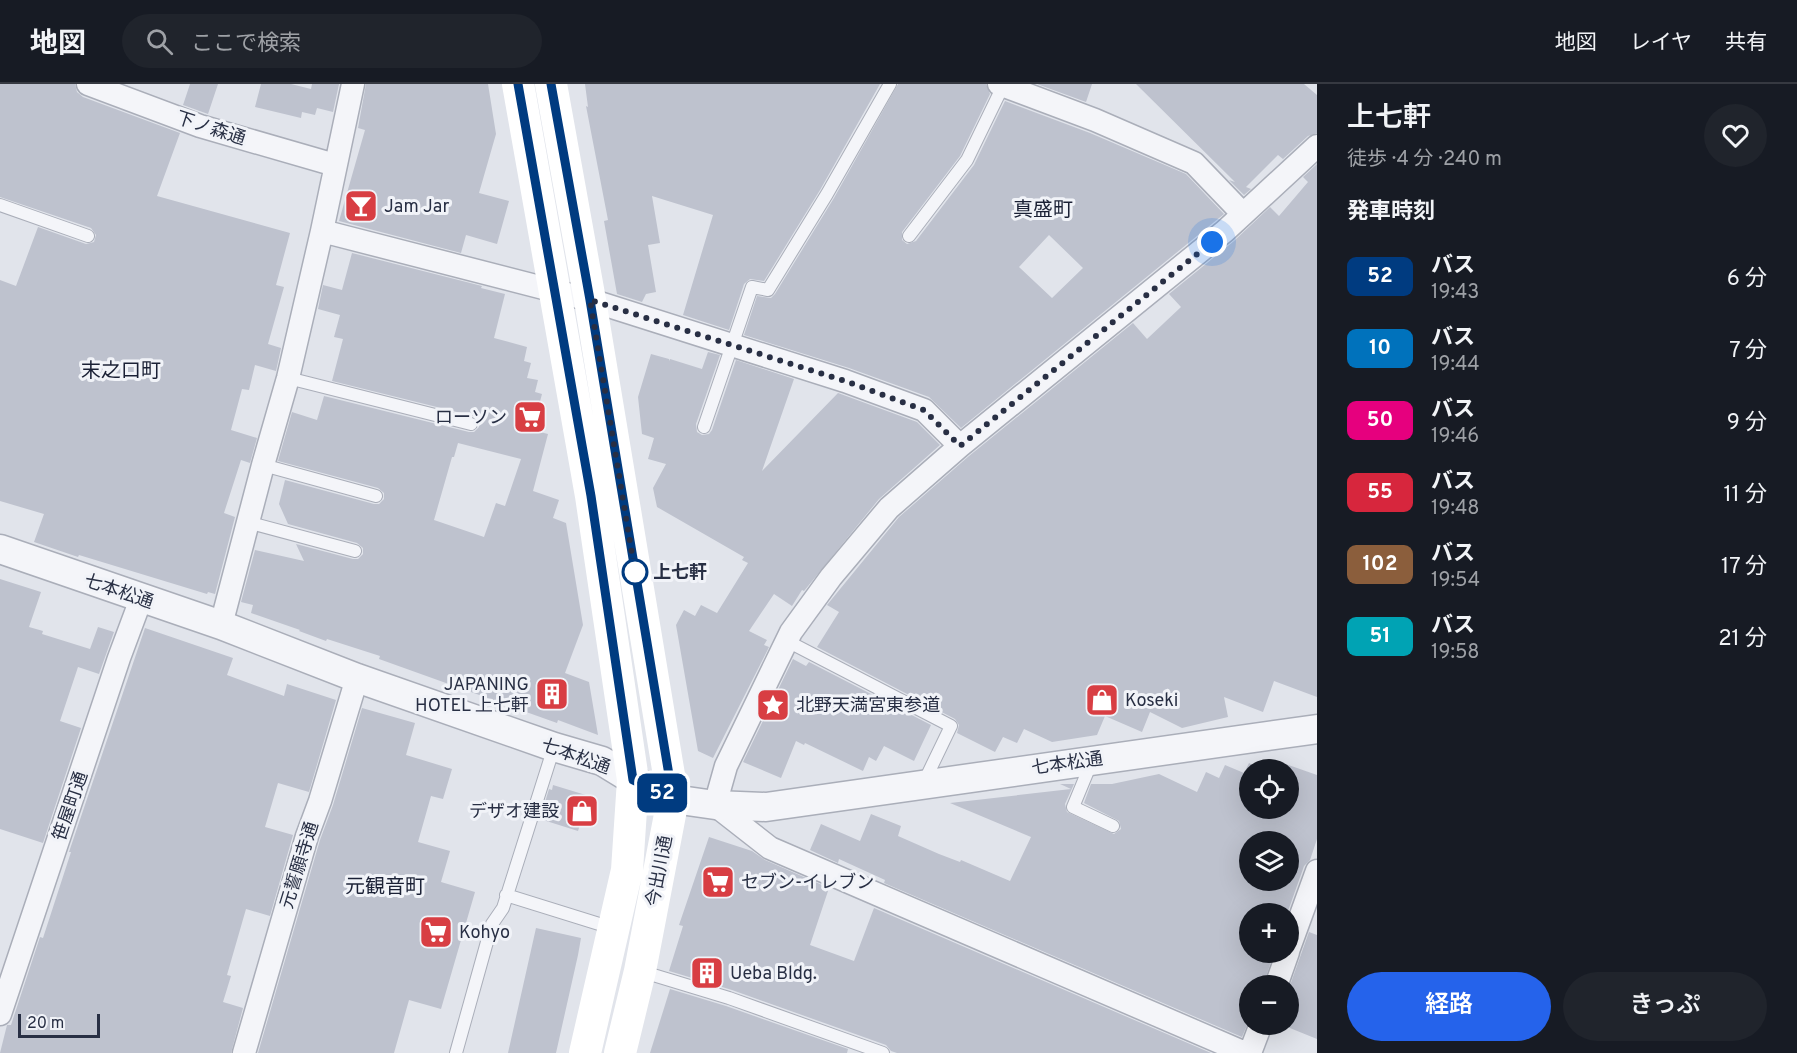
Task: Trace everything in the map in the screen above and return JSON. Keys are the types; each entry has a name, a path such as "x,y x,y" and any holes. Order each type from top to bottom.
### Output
{"main road":[{"name":"今出川通","path":"518,84 591,496 633,780 627,870 585,1053"},
{"name":"今出川通","path":"551,84 590,300 673,799 640,971 620,1053"}],"street":[{"name":"下ノ森通","path":"88,84 200,126 335,165"},
{"path":"221,625 247,522 288,378 353,84"},
{"path":"1001,85 1095,120 1194,163 1243,214"},
{"path":"1245,1053 770,848 715,805 726,766 790,632 889,508 960,446 1225,231 1317,146"},
{"path":"322,231 590,300 845,381 924,410 960,446"},
{"name":"七本松通","path":"0,549 221,625 357,678 554,747 602,761 633,780 673,799 715,805 766,807 1317,729"},
{"name":"笹屋町通","path":"0,1014 119,658 141,599"},
{"name":"元誓願寺通","path":"244,1053 307,836 320,801 357,678"},
{"path":"1299,921 1317,871"},
{"path":"1250,1053 1257,1035"}],"lane":[{"path":"704,428 752,287 768,290 827,194 890,84"},
{"path":"909,236 967,160 1001,85"},
{"path":"0,205 88,236"},
{"path":"288,378 471,424"},
{"path":"263,465 376,496"},
{"path":"247,522 355,551"},
{"path":"787,641 951,726 923,783"},
{"path":"456,1053 492,924 507,896 554,747"},
{"path":"1092,760 1072,807 1113,826"},
{"path":"507,896 613,929"},
{"path":"640,971 729,998 884,1053"}],"building":[{"path":"0,84 75,84 77,92 83,97 180,133 157,196 290,233 276,285 284,287 268,344 281,348 276,371 255,365 249,390 242,389 231,430 257,438 250,463 241,460 224,513 235,517 215,594 208,592 207,594 79,555 78,557 34,542 44,514 0,501 0,280 16,286 38,227 86,244 94,242 96,235 91,228 0,197"},
{"path":"190,84 218,84 208,114 183,105"},
{"path":"261,84 291,84 311,89 312,84 339,84 333,112 317,108 315,115 302,112 301,118 255,107"},
{"path":"366,84 488,84 496,134 479,193 509,201 497,244 466,235 461,253 339,221 365,130 358,128"},
{"path":"585,84 880,84 820,190 764,281 750,279 744,284 729,330 683,315 713,215 652,196 660,243 648,245 656,292 646,294 642,302 617,294 604,221 608,220 586,106 588,107"},
{"path":"898,84 986,84 990,94 960,156 902,232 902,240 907,244 916,241 974,165 1005,101 1090,133 1186,174 1224,214 961,428 929,397 849,368 744,335 757,296 771,298 775,294 834,198","holes":["1049,235 1083,268 1052,298 1019,267"]},
{"path":"1037,84 1092,84 1086,102"},
{"path":"1136,84 1304,84 1317,95 1317,133 1308,136 1283,159 1278,155 1246,187 1251,189 1244,195 1229,180 1235,182"},
{"path":"1317,164 1317,697 1274,681 1263,712 1224,697 1228,717 1182,728 1150,712 1142,732 1105,716 1097,735 1052,742 1024,729 1017,743 1003,737 995,752 957,733 959,725 955,719 817,647 839,612 827,605 899,517 969,456 1133,323 1147,339 1181,307 1169,294 1234,241 1270,207 1279,216 1308,182 1303,177"},
{"path":"352,253 505,294 494,338 527,347 524,361 531,363 527,378 538,380 535,392 542,394 538,409 546,411 540,432 548,434 533,491 559,500 553,518 566,523 583,625 565,673 589,682 598,735 558,720 557,723 379,659 380,656 299,631 251,613 253,605 241,602 255,550 304,561 296,544 353,559 358,559 363,554 363,548 357,543 288,524 279,504 285,480 374,504 379,504 384,499 384,493 378,488 278,461 292,412 317,420 324,396 469,432 474,432 479,427 479,421 473,416 332,381 343,339 334,337 340,315 318,309 323,285 342,290","holes":["458,443 521,459 505,506 496,503 484,537 434,520"]},
{"path":"708,352 720,355 696,424 697,432 702,435 709,434 712,430 736,360 794,379 762,471 838,393 917,422 940,445 879,499 804,591 802,590 792,606 774,594 749,631 767,640 764,645 769,647 713,758 698,751 676,625 684,610 695,616 701,605 717,613 748,563 742,560 744,557 657,507 653,488 666,464 648,459 654,438 642,434 638,397 651,354 702,369"},
{"path":"0,579 41,592 29,627 43,631 42,634 90,649 98,627 114,632 99,674 78,667 60,721 81,728 43,843 0,829"},
{"path":"145,628 233,658 227,675 284,696 287,684 336,700 309,792 278,783 265,827 293,835 270,916 246,909 227,975 231,976 223,1002 243,1008 231,1053 0,1053 7,1025 11,1025 40,937 43,938 71,852 69,852"},
{"path":"793,659 806,666 809,662 931,725 914,761 884,746 876,761 869,757 863,771 805,743 804,745 796,741 781,778 743,762"},
{"path":"362,708 415,723 406,755 452,769 443,799 431,796 418,842 450,851 441,882 475,892 441,1009 409,1000 394,1053 258,1053 320,840"},
{"path":"1225,765 1239,771 1239,819 1299,819 1299,769 1317,775 1317,839 1310,860 1304,866 1299,880 1299,831 1239,831 1239,891 1295,891 1291,903 1239,903 1239,963 1270,963 1267,975 1239,975 1239,1035 1243,1035 1242,1037 884,883 885,880 839,859 838,863 810,850 821,824 860,841 871,814 901,826 898,836 1010,881 1031,837 950,803 1071,789 1060,784 1074,784 1065,804 1067,812 1114,834 1121,829 1119,821 1084,803 1091,784 1112,784 1159,774 1197,792 1206,772 1219,778"},
{"path":"553,785 589,796 578,831 540,819 549,789 552,790"},
{"path":"709,837 752,851 765,860 829,888 810,945 854,961 874,908 1211,1053 897,1053 891,1051 886,1045 732,990 669,971 683,926 679,925"},
{"path":"536,928 581,938 578,955 556,1053 508,1053"},
{"path":"1309,932 1317,935 1317,1039 1299,1032 1299,975 1294,975"},
{"path":"670,989 848,1049 847,1053 650,1053"}],"bus line":[{"name":"52","path":"518,84 591,496 633,780 673,799 590,300 551,84"}],"place":[{"name":"Jam Jar","path":"361,206"},
{"name":"ローソン","path":"530,417"},
{"name":"上七軒","path":"635,572"},
{"name":"JAPANING HOTEL 上七軒","path":"552,694"},
{"name":"Koseki","path":"1102,700"},
{"name":"北野天満宮東参道","path":"773,705"},
{"name":"デザオ建設","path":"582,811"},
{"name":"セブン-イレブン","path":"718,882"},
{"name":"Kohyo","path":"436,932"},
{"name":"Ueba Bldg.","path":"707,973"}],"district":[{"name":"真盛町","path":"1043,209"},
{"name":"末之口町","path":"121,370"},
{"name":"元観音町","path":"385,886"}],"route":[{"path":"635,572 590,300 845,381 924,410 960,446 1212,242"}]}
